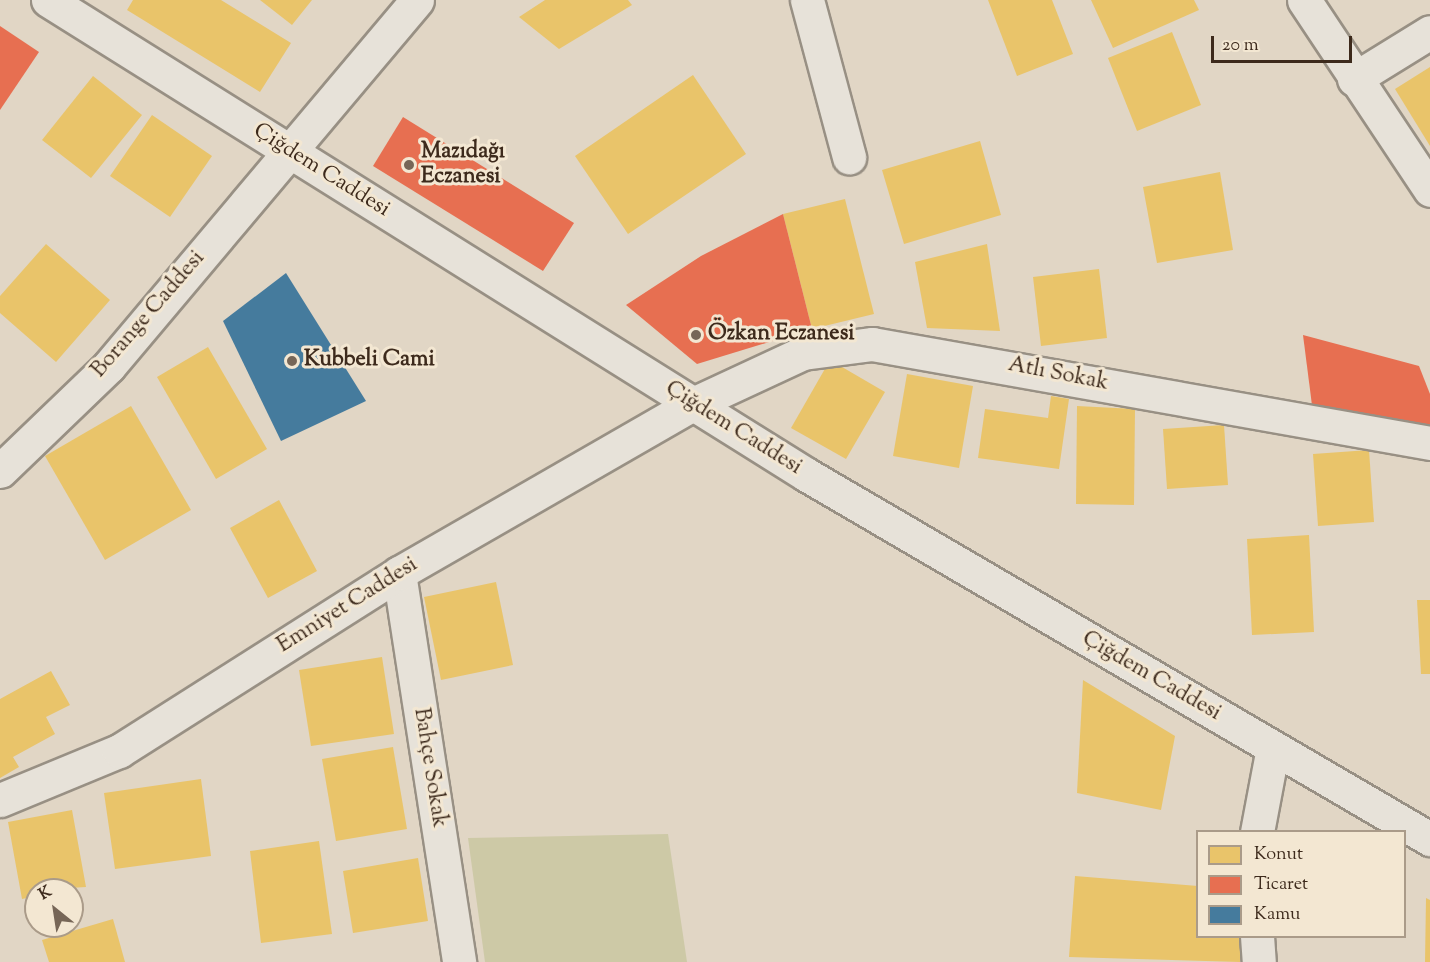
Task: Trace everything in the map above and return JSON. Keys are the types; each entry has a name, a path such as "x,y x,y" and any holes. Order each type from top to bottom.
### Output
{"street":[{"name":"Çiğdem Caddesi","path":"48,0 693,404 1430,839"},
{"name":"Borange Caddesi","path":"0,471 109,366 417,0"},
{"path":"807,0 849,157"},
{"path":"1304,0 1354,79 1430,190"},
{"path":"1354,79 1430,32"},
{"name":"Atlı Sokak","path":"693,404 803,353 872,344 1430,443"},
{"name":"Emniyet Caddesi","path":"0,800 119,751 399,573 693,404"},
{"name":"Bahçe Sokak","path":"399,573 459,962"},
{"path":"1257,830 1273,747"},
{"path":"1257,938 1259,962"}],"shaded area":[{"path":"668,834 687,962 485,962 468,838"}],"building: Konut":[{"path":"133,0 221,0 291,43 260,92 127,10"},
{"path":"260,0 312,0 292,25"},
{"path":"545,0 628,0 632,5 559,49 519,17"},
{"path":"988,0 1052,0 1073,54 1017,76"},
{"path":"1091,0 1194,0 1199,10 1113,48"},
{"path":"1172,32 1201,105 1137,131 1108,58"},
{"path":"1430,67 1430,146 1395,89"},
{"path":"693,75 746,154 628,234 575,156"},
{"path":"93,76 142,115 91,178 42,140"},
{"path":"152,115 212,156 170,217 110,176"},
{"path":"980,141 1001,215 904,244 882,170"},
{"path":"1220,172 1233,250 1157,263 1143,187"},
{"path":"845,199 874,314 812,329 783,214"},
{"path":"46,244 110,300 56,362 0,313 0,296"},
{"path":"987,244 1000,331 927,328 915,262"},
{"path":"1099,269 1107,338 1041,346 1033,277"},
{"path":"208,347 267,449 216,479 157,377"},
{"path":"830,360 885,392 846,459 791,428"},
{"path":"907,374 973,386 959,468 893,456"},
{"path":"1051,396 1069,399 1059,469 978,458 985,409 1048,418"},
{"path":"131,406 191,510 105,560 45,456"},
{"path":"1077,406 1135,409 1134,505 1076,504"},
{"path":"1224,425 1228,485 1167,489 1163,429"},
{"path":"1369,450 1374,522 1318,526 1313,454"},
{"path":"279,500 317,571 268,598 230,528"},
{"path":"1309,535 1314,632 1252,635 1247,539"},
{"path":"496,582 513,665 441,680 424,597"},
{"path":"1417,600 1430,600 1430,674 1421,674"},
{"path":"382,657 394,734 311,746 299,670"},
{"path":"51,671 70,705 46,717 55,734 13,757 19,767 0,778 0,699"},
{"path":"1083,680 1175,736 1161,810 1077,793"},
{"path":"393,747 407,829 336,841 322,759"},
{"path":"201,779 211,856 115,869 104,793"},
{"path":"72,810 86,887 84,887 84,878 24,878 24,899 22,899 8,822"},
{"path":"319,841 332,934 261,943 250,851"},
{"path":"418,858 428,921 353,933 343,871"},
{"path":"1075,876 1196,886 1196,938 1242,938 1240,962 1069,957"},
{"path":"1426,898 1430,900 1430,962 1425,962"},
{"path":"113,919 125,962 49,962 42,940 84,938 84,928"}],"building: Ticaret":[{"path":"0,26 39,52 0,110"},
{"path":"403,117 574,223 543,271 373,166"},
{"path":"783,214 812,329 697,364 626,305 701,256"},
{"path":"1303,335 1419,366 1430,394 1430,425 1313,413"}],"building: Kamu":[{"name":"Kubbeli Cami","path":"286,273 366,401 281,441 223,321"}],"place":[{"name":"Mazıdağı Eczanesi","path":"409,165"},
{"name":"Özkan Eczanesi","path":"696,335"},
{"name":"Kubbeli Cami","path":"292,361"}]}
